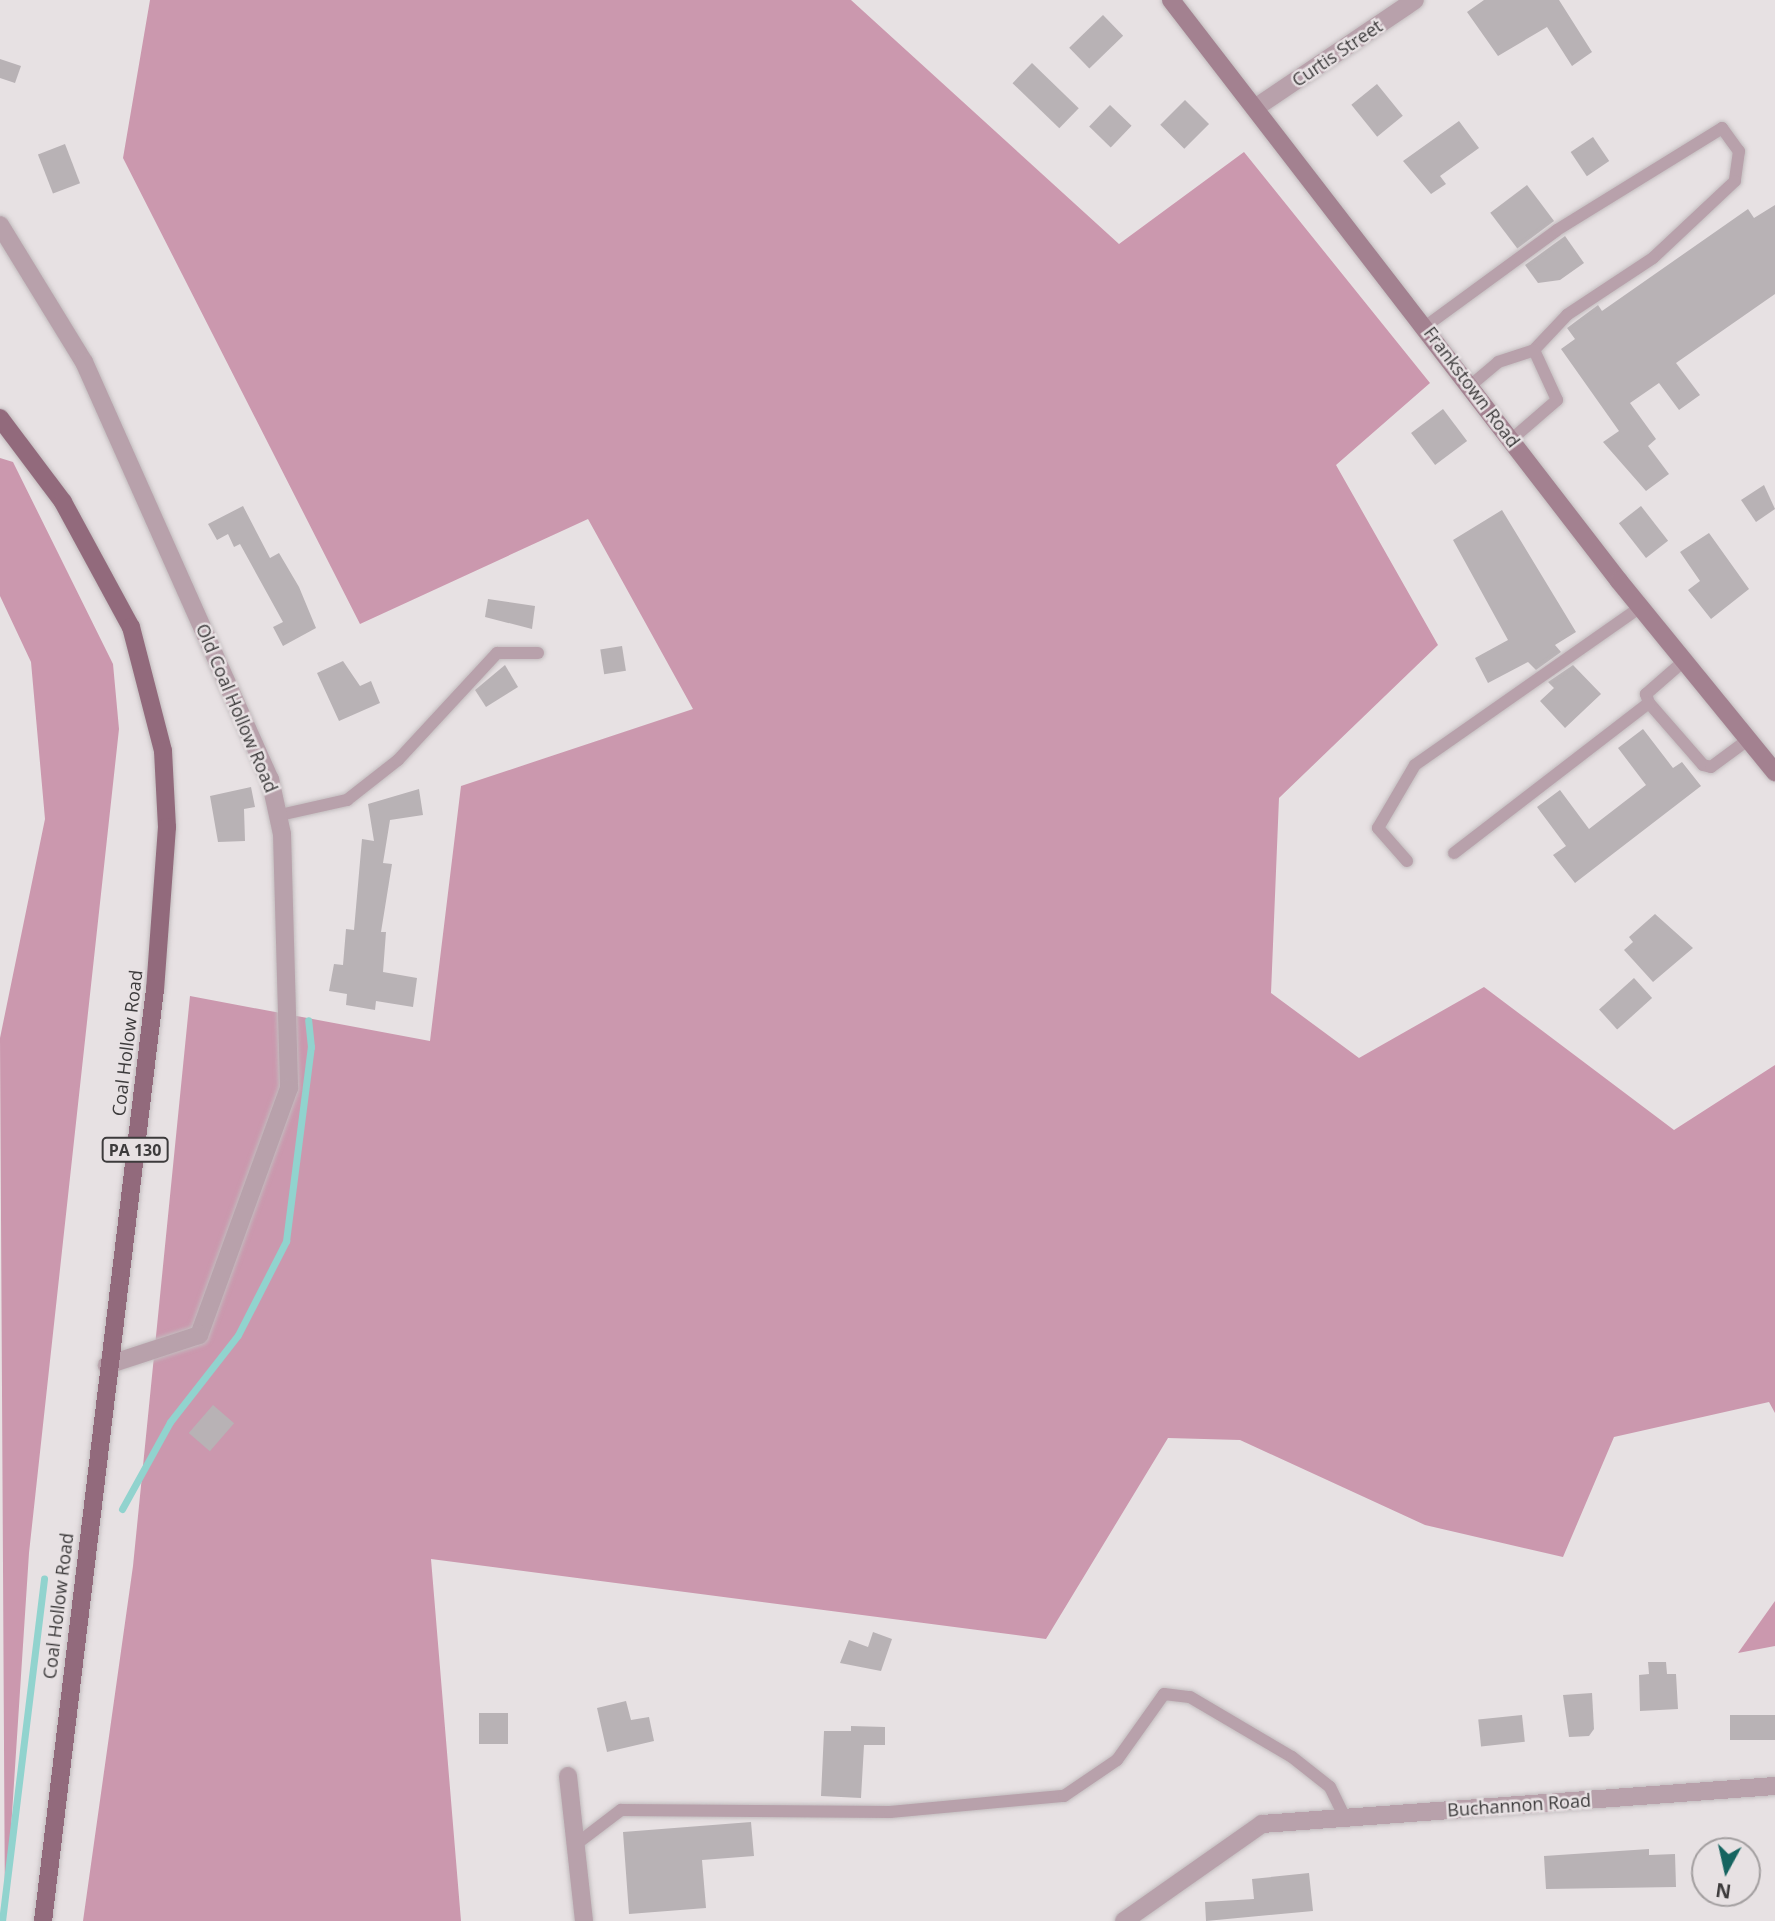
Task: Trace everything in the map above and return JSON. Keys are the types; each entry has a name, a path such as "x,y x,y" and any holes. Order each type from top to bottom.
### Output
{"main road":[{"name":"Frankstown Road","path":"1171,0 1258,106 1512,439 1775,772"},
{"name":"Coal Hollow Road","path":"0,418 97,556 131,627 163,751 165,898 107,1365 43,1921"}],"street":[{"name":"Curtis Street","path":"1258,106 1415,0"},
{"name":"Old Coal Hollow Road","path":"0,225 84,362 270,779 280,815 289,1088 199,1335 107,1365"},
{"path":"568,1776 584,1921"},
{"name":"Buchannon Road","path":"1124,1921 1262,1824 1775,1786"}],"lane":[{"path":"1426,326 1557,230 1722,128 1739,151 1735,181 1653,258 1567,315 1534,350 1499,362 1471,385"},
{"path":"1512,439 1557,400 1534,350"},
{"path":"1406,860 1378,828 1415,765 1642,606"},
{"path":"280,815 347,800 398,760 497,653 538,653"},
{"path":"1685,660 1646,694 1649,703 1703,765 1711,767 1749,739"},
{"path":"1454,853 1649,703"},
{"path":"575,1845 621,1810 890,1812 1064,1796 1117,1760 1164,1694 1190,1697 1292,1757 1330,1787 1345,1818"}],"shaded area":[{"path":"150,0 851,0 1119,244 1244,152 1430,383 1336,465 1438,645 1279,798 1271,993 1359,1058 1484,987 1674,1130 1775,1065 1775,1413 1769,1402 1614,1437 1563,1557 1425,1525 1240,1440 1168,1438 1046,1639 431,1559 461,1921 83,1921 133,1566 190,996 430,1041 461,786 693,709 588,519 360,624 123,158"},
{"path":"0,458 13,462 113,664 119,729 29,1553 5,1921 0,1038 45,819 31,662 0,596"},
{"path":"1775,1601 1775,1646 1738,1653"}],"building":[{"path":"1484,0 1559,0 1592,52 1572,66 1547,27 1498,56 1467,12"},
{"path":"1103,15 1123,36 1089,69 1069,48"},
{"path":"0,59 21,66 15,83 0,78"},
{"path":"1032,63 1079,108 1059,128 1013,83"},
{"path":"1377,84 1403,116 1377,137 1351,105"},
{"path":"1185,100 1209,124 1184,149 1160,125"},
{"path":"1110,105 1132,126 1111,147 1089,127"},
{"path":"1459,121 1479,148 1440,176 1446,184 1431,194 1403,161"},
{"path":"1593,137 1609,161 1587,176 1571,152"},
{"path":"65,144 80,183 53,194 38,154"},
{"path":"1527,185 1554,221 1517,249 1490,213"},
{"path":"1775,205 1775,294 1676,363 1700,395 1679,410 1659,383 1630,403 1656,439 1648,446 1669,474 1646,491 1603,442 1619,431 1561,349 1575,339 1567,328 1598,305 1602,311 1748,209 1754,218"},
{"path":"1565,236 1584,263 1560,280 1538,283 1525,265"},
{"path":"1443,409 1467,441 1435,465 1411,433"},
{"path":"1764,485 1775,509 1756,522 1741,500"},
{"path":"243,506 270,558 279,553 299,587 316,628 283,646 273,627 283,622 240,544 234,547 228,534 217,540 208,524"},
{"path":"1641,506 1668,541 1646,558 1619,523"},
{"path":"1502,510 1576,632 1555,645 1561,652 1536,670 1528,662 1488,683 1475,658 1508,640 1453,540"},
{"path":"1709,533 1749,589 1711,619 1688,590 1700,581 1680,552"},
{"path":"488,599 535,606 532,629 485,617"},
{"path":"622,646 626,671 604,674 600,649"},
{"path":"343,661 360,686 371,681 380,703 339,721 317,673"},
{"path":"505,665 518,687 486,707 475,690"},
{"path":"1573,665 1601,694 1565,728 1540,701 1554,688 1548,682"},
{"path":"1643,729 1673,768 1682,762 1701,786 1575,883 1553,855 1566,846 1537,807 1560,790 1589,829 1646,785 1618,748"},
{"path":"251,787 255,807 244,809 245,841 218,842 210,796"},
{"path":"419,789 423,815 390,820 383,863 392,864 381,932 386,932 383,972 417,978 413,1007 376,1001 375,1010 346,1005 347,994 329,991 334,964 343,965 346,929 354,930 362,839 374,841 368,804"},
{"path":"1655,914 1693,948 1653,982 1624,950 1633,942 1629,937"},
{"path":"1634,978 1652,998 1617,1030 1599,1009"},
{"path":"213,1405 234,1423 210,1451 189,1433"},
{"path":"873,1632 892,1639 881,1671 840,1663 849,1640 868,1647"},
{"path":"1648,1662 1666,1662 1667,1674 1676,1674 1678,1709 1640,1711 1639,1675 1649,1674"},
{"path":"1592,1693 1594,1729 1589,1736 1569,1737 1563,1695"},
{"path":"626,1701 631,1720 649,1717 654,1741 607,1752 597,1708"},
{"path":"479,1713 508,1713 508,1744 479,1744"},
{"path":"1522,1715 1525,1742 1481,1746 1478,1720"},
{"path":"1730,1715 1775,1715 1775,1740 1730,1740"},
{"path":"851,1726 885,1727 885,1745 864,1745 861,1798 821,1796 824,1731 851,1731"},
{"path":"751,1822 754,1856 702,1860 706,1908 629,1914 623,1832"},
{"path":"1649,1849 1649,1855 1675,1854 1676,1887 1546,1889 1544,1856"},
{"path":"1309,1873 1313,1911 1206,1921 1205,1902 1254,1899 1252,1879"}],"waterway":[{"path":"122,1509 170,1422 238,1335 286,1241 311,1047 308,1020"},
{"path":"2,1921 44,1579"}]}
